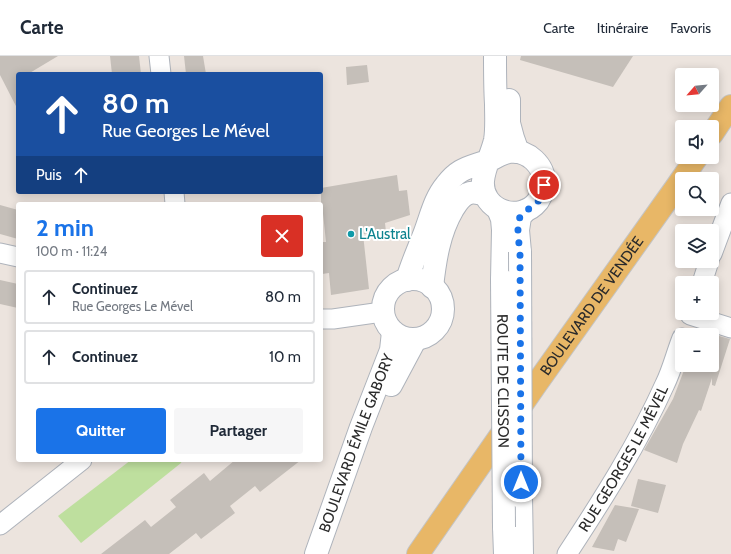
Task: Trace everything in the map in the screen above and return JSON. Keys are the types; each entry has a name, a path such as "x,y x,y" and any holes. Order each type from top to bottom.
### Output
{"main road":[{"path":"492,202 483,185 483,175 494,141 496,123 495,56"},
{"path":"508,56 509,123 518,152"},
{"path":"719,124 731,106"},
{"path":"407,280 412,261 435,205 445,186 459,172 502,154 518,152 529,156 538,164 543,174 544,185 541,196 534,205 525,211 516,214 507,212 476,192 468,193 460,198 440,238 432,286"},
{"name":"BOULEVARD DE VENDÉE","path":"418,554 692,164"},
{"name":"ROUTE DE CLISSON","path":"492,202 502,219 503,230 502,280 505,554"},
{"name":"ROUTE DE CLISSON","path":"522,554 520,252 518,230 520,217 525,211"},
{"path":"416,279 432,286 438,293 441,301 441,318 437,326 431,333 415,340 403,338 393,332 385,322 382,312 385,298 392,288 407,280 416,279"},
{"name":"BOULEVARD ÉMILE GABORY","path":"316,554 361,427 391,350 393,332"},
{"name":"BOULEVARD ÉMILE GABORY","path":"325,554 333,529 380,410 415,340"}],"street":[{"path":"159,56 161,72"},
{"path":"719,235 731,203"},
{"path":"0,253 16,257"},
{"path":"323,319 382,312"},
{"path":"708,320 731,328"},
{"name":"RUE GEORGES LE MÉVEL","path":"567,554 597,508 635,443 666,383 675,358"},
{"path":"0,525 79,462"}],"green space":[{"path":"128,462 181,462 81,543 58,516"}],"building":[{"path":"0,56 58,56 31,72 16,72 16,106 0,75"},
{"path":"110,56 139,56 141,72 112,72"},
{"path":"184,56 203,56 206,72 186,72"},
{"path":"521,56 633,56 613,87 520,60"},
{"path":"367,65 369,82 347,85 346,67"},
{"name":"L'Austral","path":"397,175 399,191 407,190 410,215 385,223 386,232 363,234 369,289 331,295 329,273 323,274 323,242 326,242 323,202 321,202 323,188"},
{"path":"0,205 16,209 16,238 0,234"},
{"path":"0,280 16,284 16,308 0,304"},
{"path":"719,336 730,339 715,386 712,385 712,378 701,411 699,410 683,444 677,463 644,450 673,399 683,372 719,372"},
{"path":"233,462 298,462 260,492 255,486 230,506 235,513 201,539 196,533 169,554 101,554 145,520 151,527 176,507 170,500 204,473 210,481"},
{"path":"638,479 666,485 658,513 631,506"},
{"path":"615,505 639,509 626,542 618,539 614,551 592,547"}],"place":[{"name":"L'Austral","path":"351,234"}],"route":[{"path":"521,482 520,252 518,230 520,217 525,211 534,205 541,196 544,185"}]}
